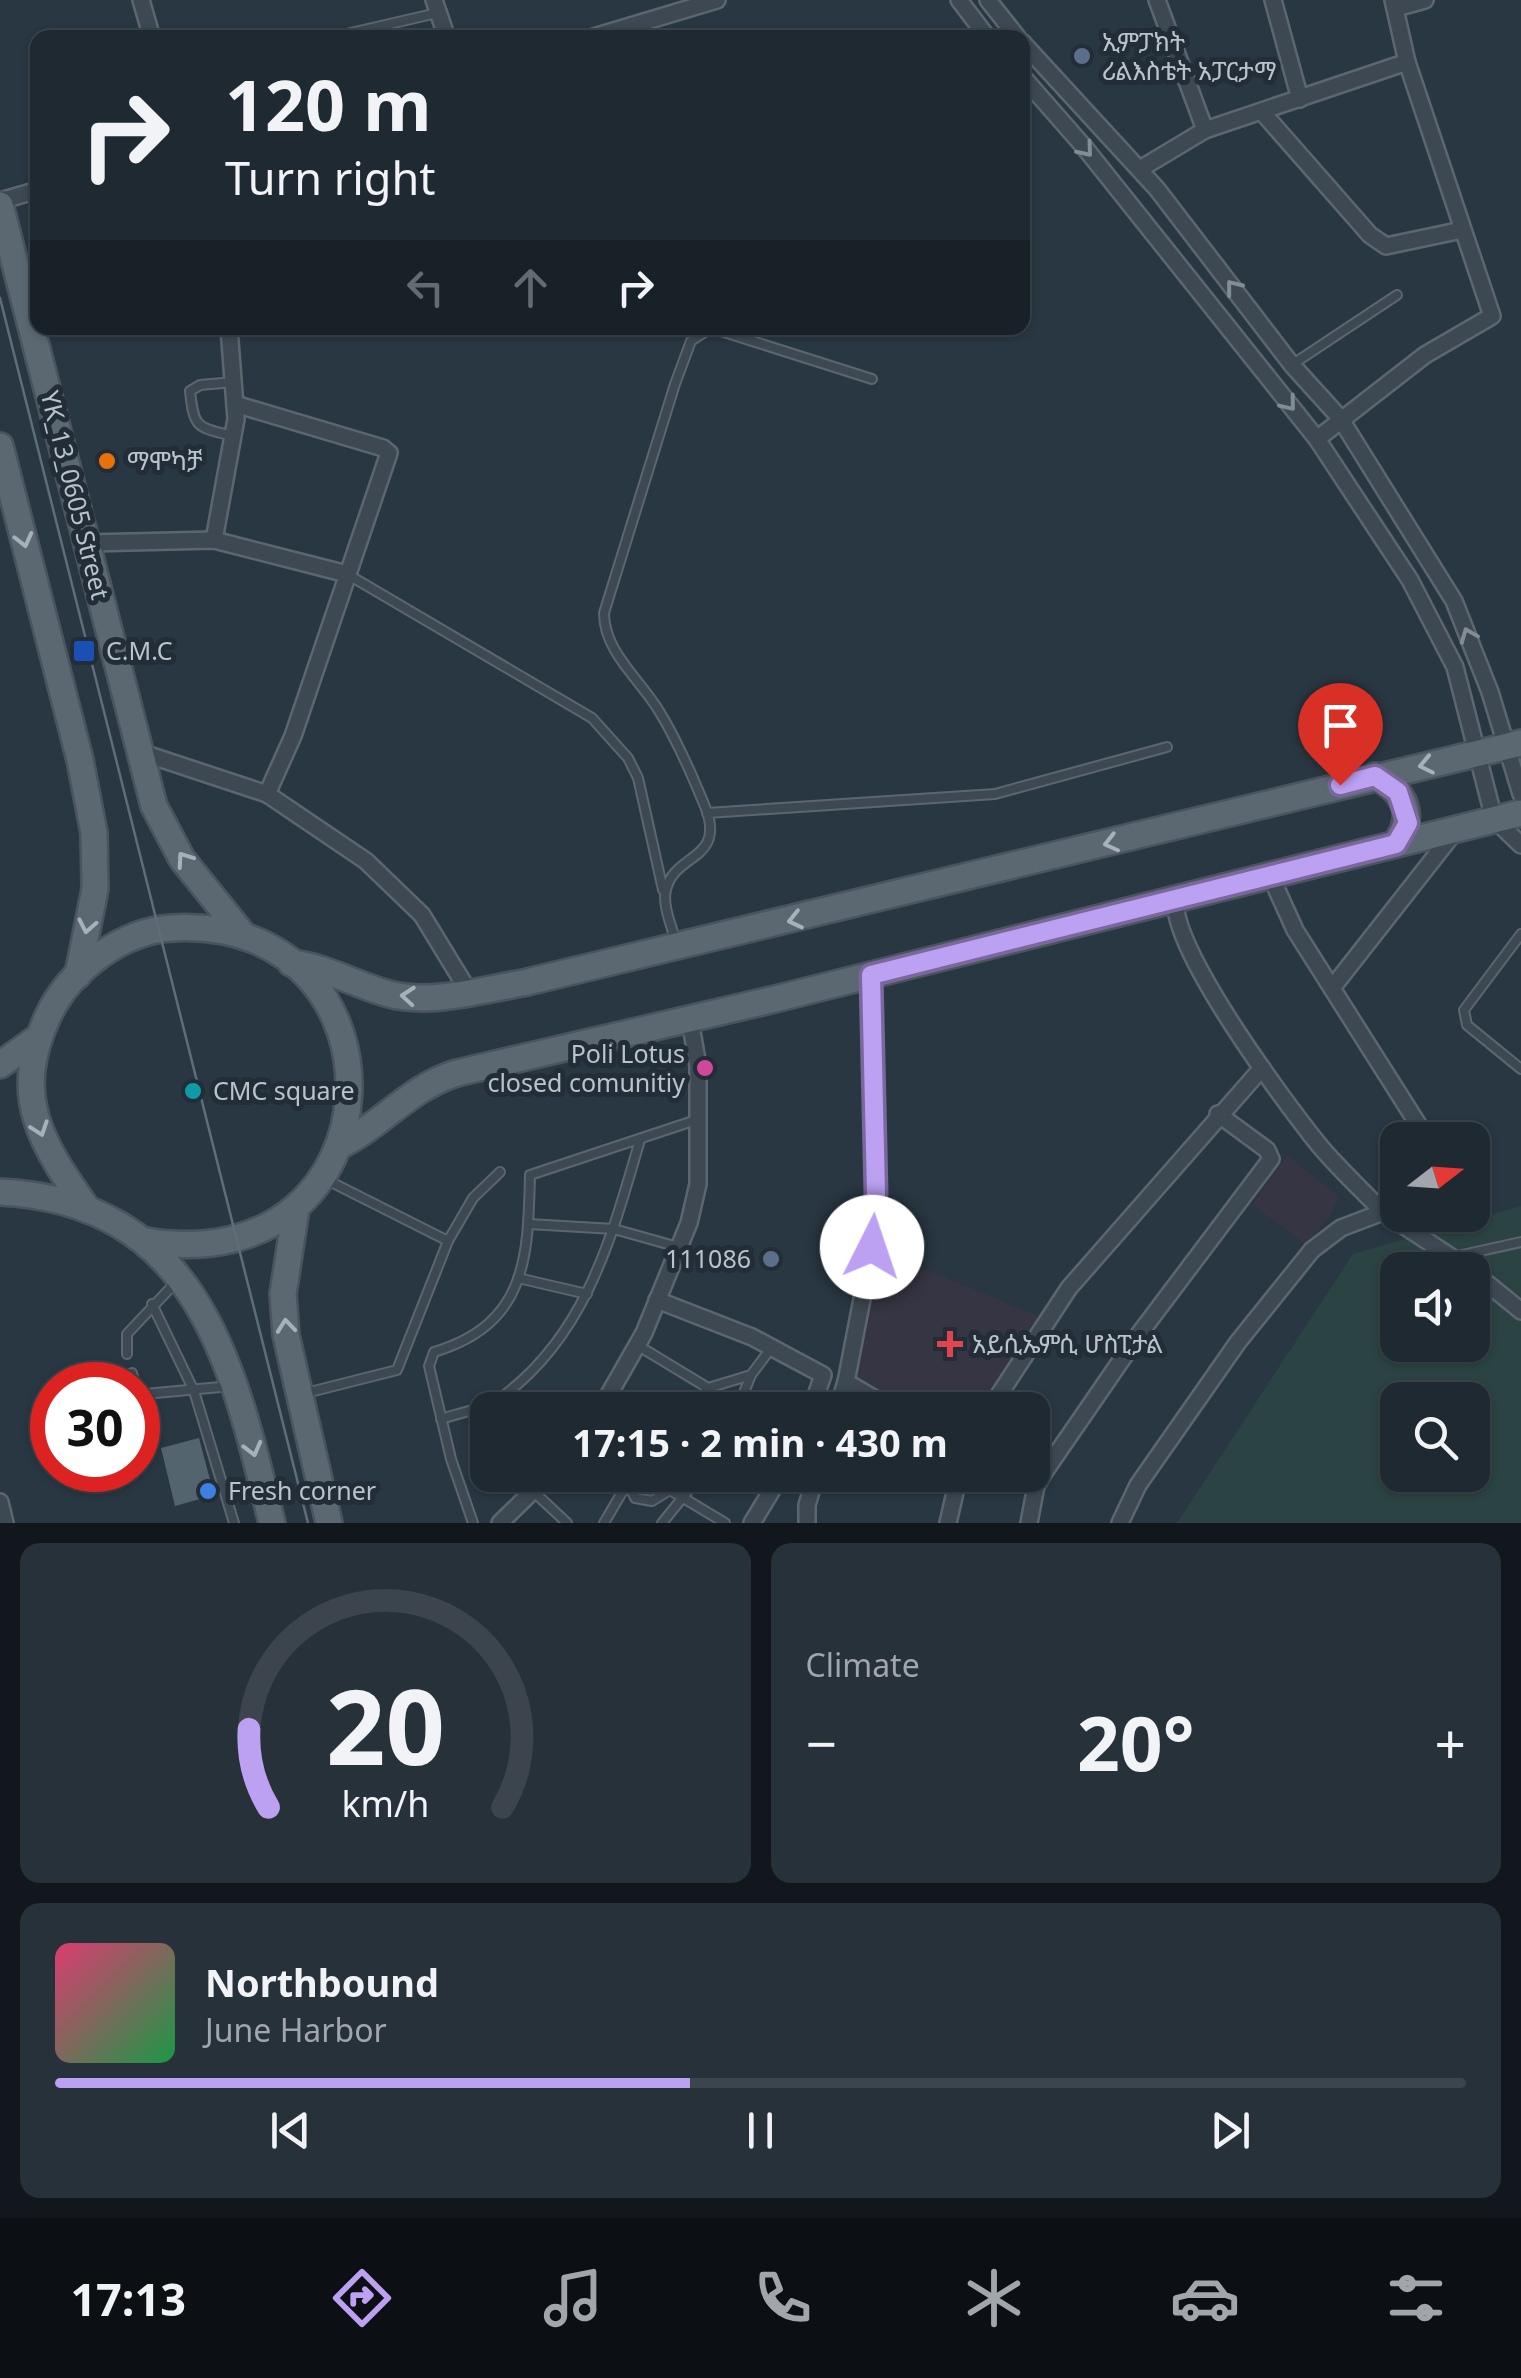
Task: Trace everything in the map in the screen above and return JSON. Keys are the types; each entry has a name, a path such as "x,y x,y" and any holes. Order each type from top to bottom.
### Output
{"main road":[{"name":"YK_13_0605 Street","path":"0,203 30,318"},
{"name":"YK_13_0605 Street","path":"35,335 140,752 167,834 182,859 244,936"},
{"path":"0,446 92,819 95,889 78,975"},
{"path":"292,963 321,966 388,994 411,998 470,992 678,946 1515,745"},
{"path":"1375,776 1392,786 1405,802 1408,823 1396,844"},
{"path":"339,1146 362,1134 436,1079 690,1020 1521,813"},
{"path":"0,1192 88,1210 146,1241 186,1248 224,1244 296,1209 322,1178 339,1146 350,1103 349,1064 340,1025 320,990 292,963 244,936 200,926 159,929 109,948 54,1003 39,1037 31,1084 37,1131 88,1210"},
{"path":"0,1066 39,1037"},
{"path":"296,1209 282,1294 297,1394 329,1523"},
{"path":"146,1241 180,1279 219,1338 235,1385 268,1522"}],"street":[{"path":"140,0 149,30"},
{"path":"617,30 718,0"},
{"path":"958,0 982,30"},
{"path":"988,0 1012,30"},
{"path":"1157,0 1204,130"},
{"path":"1273,0 1300,98"},
{"path":"1318,439 1340,418 1426,356 1492,316 1407,62 1394,4 1425,0"},
{"path":"437,6 444,30"},
{"path":"1030,51 1140,169 1292,364 1340,418 1454,601 1515,745 1521,794"},
{"path":"1140,169 1204,130 1263,114 1407,62"},
{"path":"1030,85 1318,439 1410,580 1455,668 1494,819 1521,845"},
{"path":"1263,114 1370,236 1386,246 1462,230"},
{"path":"0,203 30,193"},
{"path":"214,540 233,436 235,404 230,335"},
{"path":"235,404 389,453 292,736 266,794"},
{"path":"89,543 214,540 347,574"},
{"path":"140,752 266,794 366,861 422,915 470,992"},
{"path":"1332,988 1456,830"},
{"path":"1271,877 1295,930 1417,1122"},
{"path":"1176,900 1178,931 1262,1068 1320,1146 1380,1209"},
{"path":"843,1392 872,1247 876,1193 871,975"},
{"path":"610,1392 657,1300 698,1184 700,1118 690,1020"},
{"path":"1001,1392 1069,1288 1262,1068"},
{"path":"1029,1523 1036,1486 1045,1471 1140,1332 1271,1159 1267,1150 1218,1114"},
{"path":"1120,1523 1138,1485 1238,1342 1312,1250 1342,1228 1380,1213"},
{"path":"1414,1232 1445,1252"},
{"path":"1490,1285 1521,1311"},
{"path":"657,1300 772,1348 823,1375 817,1392"},
{"path":"846,1382 863,1392"},
{"path":"500,1523 535,1492"},
{"path":"752,1523 771,1492"},
{"path":"807,1523 813,1492"},
{"path":"948,1523 955,1492"},
{"path":"0,1502 5,1523"}],"lane":[{"path":"356,30 437,6"},
{"path":"1292,364 1397,294"},
{"path":"664,894 670,875 704,852 710,837 707,812 660,712 604,633 604,613 623,542 691,341 701,335"},
{"path":"739,335 872,379"},
{"path":"233,436 200,428 193,420 190,391 200,385 234,382"},
{"path":"347,574 592,718 628,758 638,778 678,946"},
{"path":"707,812 994,794 1166,747"},
{"path":"1521,934 1464,1010 1467,1025 1521,1069"},
{"path":"473,1523 429,1366 434,1352 492,1325 507,1306 518,1278 529,1224 530,1176 700,1118"},
{"path":"441,1418 497,1400 571,1324 614,1229 640,1140"},
{"path":"297,1394 397,1370 448,1241 474,1198 500,1172"},
{"path":"322,1178 448,1241"},
{"path":"529,1224 614,1229 678,1247"},
{"path":"1476,1252 1521,1242"},
{"path":"518,1278 587,1294"},
{"path":"127,1354 124,1340 152,1304 180,1279"},
{"path":"152,1304 194,1391 234,1523"},
{"path":"637,1345 708,1388"},
{"path":"744,1392 751,1375 772,1348"},
{"path":"705,1392 751,1375"},
{"path":"160,1393 235,1385"},
{"path":"535,1492 567,1523"},
{"path":"604,1523 622,1492"},
{"path":"634,1492 636,1498 652,1502 667,1492"},
{"path":"673,1492 725,1523"},
{"path":"662,1523 690,1492"}],"shaded area":[{"path":"1287,1155 1339,1196 1330,1216 1306,1245 1252,1205"},
{"path":"872,1247 1041,1317 997,1392 863,1392 846,1382"}],"green space":[{"path":"1521,1206 1521,1523 1177,1523 1353,1254 1430,1232 1490,1232 1490,1215"}],"building":[{"path":"199,1438 214,1495 175,1506 161,1448"}],"tram line":[{"path":"0,298 308,1523"}],"place":[{"name":"ኢምፓክት ሪልእስቴት አፓርታማ","path":"1082,56"},
{"name":"ማሞካቻ","path":"107,461"},
{"name":"C.M.C","path":"84,651"},
{"name":"Poli Lotus closed comunitiy","path":"705,1068"},
{"name":"CMC square","path":"193,1091"},
{"name":"111086","path":"771,1259"},
{"name":"አይሲኤምሲ ሆስፒታል","path":"950,1344"},
{"name":"Fresh corner","path":"208,1491"}],"route":[{"path":"872,1247 876,1193 871,975 1396,844 1408,823 1405,802 1398,792 1375,776 1340,785"}]}
